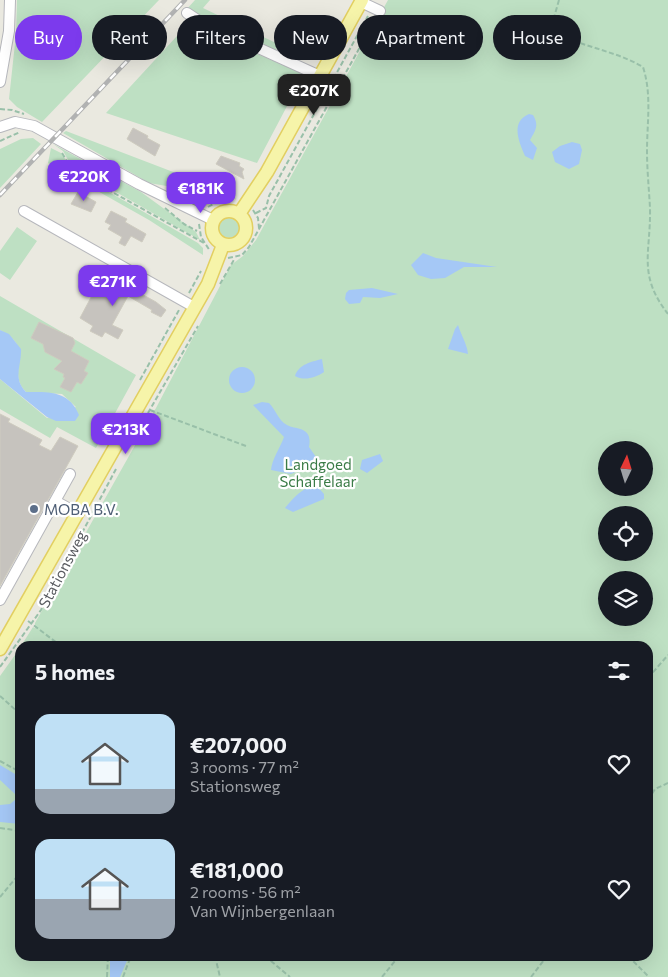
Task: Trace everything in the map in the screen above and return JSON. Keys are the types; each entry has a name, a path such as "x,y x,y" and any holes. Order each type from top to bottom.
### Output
{"main road":[{"path":"239,214 267,172 361,1"},
{"path":"225,211 239,214 246,223 246,234 234,245 223,245 212,235 213,220 225,211"},
{"name":"Stationsweg","path":"0,649 208,284 223,245"}],"street":[{"path":"0,82 9,31 10,0"},
{"path":"361,1 376,10"},
{"path":"187,13 199,21 320,76"},
{"path":"0,125 15,122 34,126 139,184 213,220"},
{"path":"24,211 194,308"},
{"path":"0,600 70,474"},
{"path":"55,501 77,513"}],"path":[{"path":"559,0 553,21 557,33 587,47 630,59 643,67 650,100 647,174 650,209 647,271 653,290 668,314"},
{"path":"259,228 256,213 266,208 269,196 376,10"},
{"path":"220,284 235,258 245,253 376,10"},
{"path":"0,141 10,135 26,132"},
{"path":"55,148 62,152 71,168 76,172 204,243"},
{"path":"163,187 185,191 214,202"},
{"path":"198,231 209,250"},
{"path":"131,442 198,325"},
{"path":"150,410 246,446"},
{"name":"Stationsweg","path":"19,641 32,624 118,466"},
{"path":"20,615 54,641"},
{"name":"Stationsweg","path":"0,667 15,647"},
{"path":"653,672 668,655"},
{"path":"0,698 15,710"},
{"path":"0,761 15,769"},
{"path":"653,792 655,789 668,783"},
{"path":"0,828 15,830"},
{"path":"0,897 15,878"},
{"path":"107,977 108,961"},
{"path":"124,977 129,961"},
{"path":"216,961 220,977"},
{"path":"271,961 290,977"},
{"path":"382,977 395,961"},
{"path":"531,977 543,961"},
{"path":"633,961 649,977"}],"green space":[{"path":"17,0 159,0 145,15 92,15 92,60 101,60 42,122 17,107 9,99 15,43 15,60 82,60 82,15 17,15"},
{"path":"195,0 210,0 203,8 218,15 196,15 186,10"},
{"name":"Landgoed Schaffelaar","path":"388,0 668,0 668,977 0,977 0,676 15,655 15,961 653,961 653,641 24,641 33,627 35,628 35,623 156,408 231,265 243,256 256,240 357,56 357,60 483,60 483,15 380,15"},
{"path":"177,36 177,60 264,60 264,57 304,74 257,163 106,113 155,60 167,60 167,47"},
{"path":"264,37 274,42 274,53 264,48"},
{"path":"66,131 236,196 211,199 184,189 149,183 63,133"},
{"path":"33,138 41,144 0,188 0,149 21,139"},
{"path":"53,144 141,192 196,232 200,240 72,167 63,151"},
{"path":"51,148 61,153 74,172 198,243 203,248 203,255 149,220 48,163"},
{"path":"229,218 236,221 239,228 236,235 229,238 222,235 219,228 222,221"},
{"path":"17,227 37,241 10,280 0,273 0,251"},
{"path":"0,296 136,375 96,448 57,427 50,438 0,409 0,379 47,418 76,407 62,394 26,392 20,384 18,376 20,353 17,345 11,338 0,330"}],"water":[{"path":"529,114 533,115 536,125 530,140 537,148 533,160 525,156 520,145 518,133 520,122"},
{"path":"572,142 580,144 582,150 579,164 569,169 555,162 552,152 560,146"},
{"path":"423,253 436,258 497,267 464,267 445,278 431,279 418,275 411,265"},
{"path":"372,288 398,294 380,298 363,297 360,303 349,304 345,299 346,293 349,290"},
{"path":"458,325 466,347 468,354 448,349"},
{"path":"0,330 9,334 21,349 19,382 26,392 50,393 64,397 75,407 79,415 75,421 56,421 47,417 0,379"},
{"path":"322,359 324,372 310,378 295,376 302,366"},
{"path":"242,367 251,371 255,380 251,389 242,393 233,389 229,380 233,371"},
{"path":"262,402 269,403 284,423 303,430 309,435 309,447 316,457 308,466 291,474 271,470 274,458 284,437 253,405"},
{"path":"380,454 383,461 367,473 360,469 362,460"},
{"path":"316,485 324,494 324,499 293,512 285,508 307,488"},
{"path":"0,765 15,774 15,794 0,780"},
{"path":"15,800 15,824 0,822 0,805 10,804"},
{"path":"110,961 127,961 120,977 110,977"}],"building":[{"path":"133,128 160,145 155,156 127,139"},
{"path":"221,156 240,163 239,166 244,169 242,172 244,179 216,164"},
{"path":"78,192 96,202 91,212 71,204"},
{"path":"111,211 127,219 125,222 146,234 142,242 131,236 125,246 119,243 122,237 108,229 111,225 105,222"},
{"path":"109,276 156,302 166,310 161,317 128,296 112,325 123,330 118,339 105,332 102,337 90,331 93,326 80,318 96,288 101,291"},
{"path":"39,322 73,338 75,343 71,351 89,361 84,371 88,373 81,384 77,382 71,392 60,387 65,378 63,377 64,374 54,369 62,361 45,352 43,344 31,338"},
{"path":"0,414 10,419 8,422 42,440 39,445 51,451 60,437 78,446 0,586"}],"railway":[{"path":"0,195 185,0"}],"place":[{"name":"MOBA B.V.","path":"34,509"}]}
